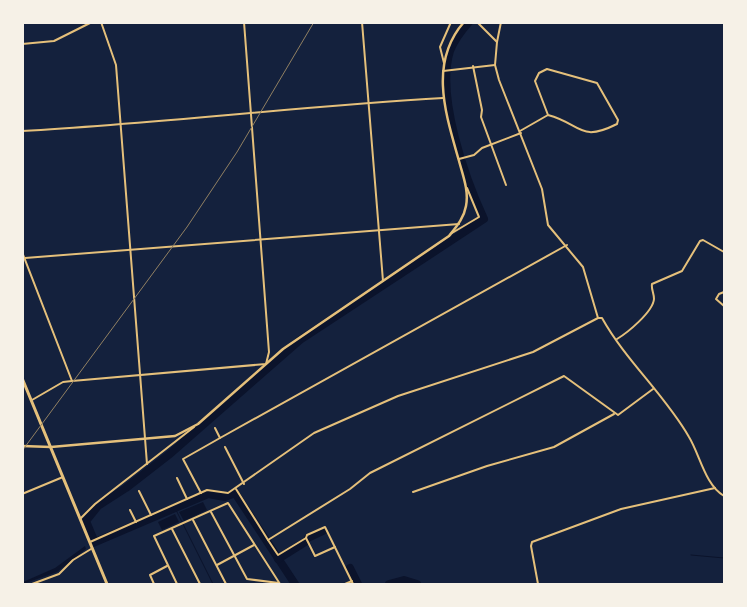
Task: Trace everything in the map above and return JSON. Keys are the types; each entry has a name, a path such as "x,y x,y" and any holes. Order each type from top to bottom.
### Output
{"main road":[{"path":"22,378 107,584"}],"street":[{"path":"22,44 54,41 92,22"},
{"path":"101,22 116,64 147,464"},
{"path":"244,22 269,352 266,364"},
{"path":"362,22 383,281"},
{"path":"444,63 440,47 451,22"},
{"path":"80,519 95,504 198,424 283,349 479,217 466,186 443,98 443,71 448,48 464,22"},
{"path":"477,22 497,42"},
{"path":"501,22 495,65 509,108 521,132 542,189 548,225 567,245 584,268 598,318"},
{"path":"443,71 473,66 495,65"},
{"path":"473,66 482,110 480,117 506,185"},
{"path":"547,69 597,83 618,120 617,124 597,133 585,133 567,122 548,115 535,81 539,73 547,69"},
{"path":"22,131 122,125 368,102 443,98"},
{"path":"459,159 521,132 548,115"},
{"path":"449,236 459,224 466,208 466,186"},
{"path":"25,258 459,224"},
{"path":"616,339 628,332 652,307 654,298 652,284 682,271 700,242 703,240 724,252"},
{"path":"201,493 183,459 567,245"},
{"path":"22,252 72,381"},
{"path":"724,292 719,294 716,299 724,306"},
{"path":"90,542 207,490 228,493 244,484 301,442 322,430 398,396 533,352 598,318 602,318 653,389 682,424 715,488 724,496"},
{"path":"32,400 63,382 266,364"},
{"path":"268,540 350,489 370,473 564,376 614,414"},
{"path":"413,492 487,466 554,447 614,414 618,415 653,389"},
{"path":"22,446 51,447 145,440 175,436 198,424"},
{"path":"215,428 220,438"},
{"path":"225,447 244,484"},
{"path":"22,494 63,477"},
{"path":"177,478 187,499"},
{"path":"538,584 531,546 532,542 621,509 715,488"},
{"path":"236,489 278,555 306,538 307,535 326,526 354,584"},
{"path":"139,491 151,515"},
{"path":"177,584 154,536 228,503 280,584"},
{"path":"130,510 136,522"},
{"path":"211,511 247,579 280,584"},
{"path":"193,519 226,584"},
{"path":"172,528 200,584"},
{"path":"306,538 315,556 335,547"},
{"path":"216,565 254,545"},
{"path":"32,584 59,574 73,560 92,548"},
{"path":"154,584 150,575 168,566"},
{"path":"345,584 352,581"},
{"path":"402,584 409,584"}],"water":[{"path":"203,502 207,510 184,521 179,512"},
{"path":"175,514 179,522 162,530 158,522"},
{"path":"85,546 86,549 57,572 23,584 23,582 55,568"}],"waterway":[{"path":"93,538 86,521 98,506 126,488 171,453 300,340 484,219 461,160 450,113 447,90 447,69 450,51 458,36 469,22"},
{"path":"93,543 208,494 225,497 235,493 295,584"},
{"path":"175,508 213,584"},
{"path":"308,538 323,531"},
{"path":"278,559 305,542"},
{"path":"691,555 724,558"},
{"path":"350,568 358,584"},
{"path":"389,584 404,580 417,584"}],"railway":[{"path":"22,451 187,227 237,152 314,22"}]}
